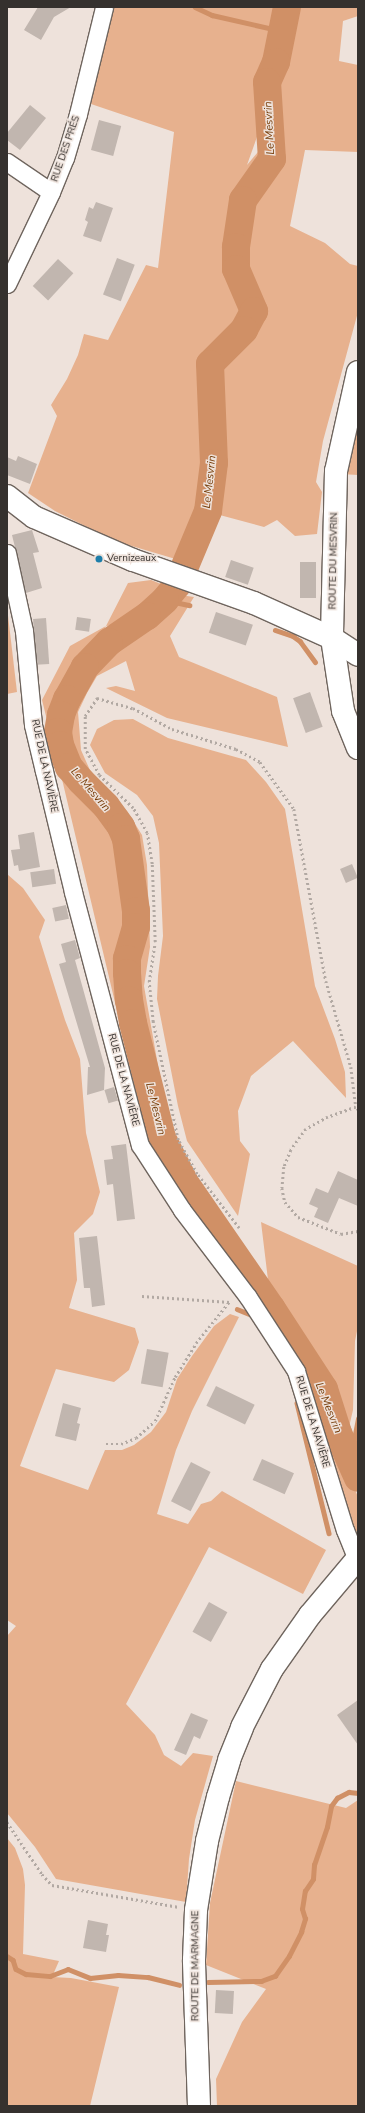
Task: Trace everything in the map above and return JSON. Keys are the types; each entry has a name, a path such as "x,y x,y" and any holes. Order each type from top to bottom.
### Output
{"main road":[{"name":"ROUTE DU MESVRIN","path":"358,372 336,472 332,638 343,711 358,748"},
{"path":"9,502 34,517 152,567 254,603 332,638 358,656"},
{"name":"ROUTE DE MARMAGNE","path":"199,2106 194,1960 196,1910 207,1841 218,1797 229,1760 245,1720 258,1694 288,1645 310,1615 358,1558"}],"street":[{"name":"RUE DES PRÉS","path":"7,284 51,192 65,158 78,114 104,7"},
{"path":"7,162 51,192"},
{"name":"RUE DE LA NAVIÈRE","path":"7,553 24,630 33,725 73,892 140,1145 182,1210 248,1297 296,1371 345,1530 358,1558"}],"path":[{"path":"239,1228 197,1174 178,1140 153,1022 149,982 155,942 152,864 147,833 133,808 99,776 86,749 85,716 97,698 133,708 172,729 236,749 260,762 294,809 326,981 351,1067 357,1108 328,1117 306,1129 291,1150 284,1167 282,1188 285,1202 298,1217 341,1234 358,1231"},
{"path":"142,1296 229,1302 248,1297"},
{"path":"106,1444 121,1444 136,1438 155,1421 175,1377 196,1343 229,1302"},
{"path":"7,1822 42,1874 52,1885 196,1910"}],"shaded area":[{"path":"112,7 282,7 263,82 258,134 247,165 273,134 277,83 287,49 294,7 358,7 358,16 343,21 339,61 358,65 358,152 305,150 290,226 325,243 350,264 358,266 358,312 323,441 316,482 322,492 317,534 295,536 277,520 264,527 216,514 199,566 115,541 55,511 28,493 57,416 51,405 67,379 78,355 84,334 108,340 146,265 158,268 174,132 91,104"},
{"path":"358,395 358,475 341,474"},
{"path":"151,580 166,586 124,624 106,626 128,583"},
{"path":"180,595 194,597 170,636 179,657 277,697 288,747 167,718 106,688 116,686 135,691 126,661 97,676 78,712 81,750 93,777 127,811 142,835 147,865 150,947 144,986 169,1128 163,1121 141,1027 132,962 141,936 141,914 133,852 126,829 106,799 81,774 65,729 69,709 93,668 114,647 143,629"},
{"path":"7,607 17,692 7,694"},
{"path":"106,626 64,686 48,724 42,700 70,646"},
{"path":"133,719 168,738 246,760 266,782 285,809 315,986 335,1039 345,1072 346,1098 293,1041 251,1076 238,1111 240,1141 250,1154 238,1216 187,1141 178,1106 157,999 163,936 159,843 153,816 137,795 105,773 90,745 97,729 114,720"},
{"path":"61,775 73,784 104,817 120,840 131,920 126,937 122,969 131,1039 122,1032"},
{"path":"7,874 23,888 45,920 39,937 65,1020 80,1059 86,1133 100,1192 93,1214 74,1233 77,1280 69,1308 135,1328 139,1342 129,1370 114,1382 56,1369 20,1466 88,1490 105,1450 122,1450 134,1445 151,1432 166,1412 177,1379 192,1356 214,1326 230,1314 239,1317 192,1411 176,1450 157,1514 188,1524 201,1504 211,1501 222,1491 326,1550 303,1594 209,1547 126,1704 155,1735 164,1755 181,1766 193,1753 213,1756 195,1820 189,1859 186,1902 56,1879 35,1847 7,1813 7,1636 16,1626 7,1620"},
{"path":"261,1222 358,1266 358,1326 355,1341 353,1410 346,1440 339,1394 309,1342 277,1302 268,1280"},
{"path":"311,1382 358,1497 358,1532 350,1528"},
{"path":"236,1781 346,1808 358,1800 358,2106 217,2106 216,2079 242,2022 266,1989 206,1965 210,1903"},
{"path":"7,1838 15,1848 23,1869 25,1885 23,1954 59,1961 52,1977 71,1978 119,1987 90,2106 7,2106"}],"building":[{"path":"38,7 71,7 54,17 41,40 24,30"},
{"path":"30,105 46,118 20,150 7,140 7,133"},
{"path":"99,120 121,126 113,156 91,150"},
{"path":"96,202 113,208 101,242 83,236 88,222 85,220 89,207 93,209"},
{"path":"117,258 135,265 121,301 103,294"},
{"path":"58,259 73,273 48,300 33,286"},
{"path":"18,456 37,464 30,484 7,475 7,457 16,461"},
{"path":"32,530 39,552 33,553 42,588 26,593 12,535"},
{"path":"231,560 254,568 248,585 225,577"},
{"path":"300,562 316,562 316,598 300,598"},
{"path":"216,612 253,625 246,645 209,633"},
{"path":"77,617 91,619 89,632 75,630"},
{"path":"46,618 49,664 36,665 33,619"},
{"path":"310,692 323,727 306,733 293,698"},
{"path":"34,832 40,867 19,871 18,865 14,866 11,850 20,849 18,835"},
{"path":"352,864 358,878 346,883 340,869"},
{"path":"54,869 56,884 32,887 30,872"},
{"path":"66,905 69,919 55,922 52,908"},
{"path":"75,940 80,958 75,960 105,1068 104,1090 87,1095 88,1067 90,1067 59,964 66,962 61,944"},
{"path":"114,1087 118,1100 109,1103 104,1090"},
{"path":"126,1144 135,1219 117,1221 113,1184 107,1185 104,1160 113,1159 111,1146"},
{"path":"338,1171 358,1180 358,1206 339,1198 328,1223 314,1217 318,1208 309,1204 316,1188 328,1193"},
{"path":"97,1236 105,1305 92,1307 90,1288 84,1288 79,1238"},
{"path":"147,1349 169,1353 163,1387 141,1383"},
{"path":"216,1386 255,1405 245,1425 206,1406"},
{"path":"63,1403 81,1408 77,1423 80,1424 76,1441 55,1436"},
{"path":"262,1459 294,1473 285,1494 253,1480"},
{"path":"191,1462 211,1472 191,1511 171,1501"},
{"path":"209,1602 227,1612 211,1642 193,1632"},
{"path":"358,1700 358,1745 337,1715"},
{"path":"191,1713 208,1720 200,1739 194,1736 186,1755 174,1750"},
{"path":"88,1920 108,1924 106,1935 109,1935 106,1952 83,1948"},
{"path":"216,1990 234,1991 233,2014 215,2013"}],"waterway":[{"path":"195,7 212,15 282,31"},
{"name":"Le Mesvrin","path":"287,7 276,62 267,82 272,159 243,200 236,247 236,269 254,311 244,330 210,364 214,463 208,511 177,585 165,600 147,616 109,642 85,667 67,699 61,715 58,732 60,745 69,767 106,806 121,827 126,839 136,911 136,927 127,959 129,1000 133,1023 162,1138 185,1183 272,1309 324,1389 338,1433 358,1478"},
{"path":"165,600 189,605"},
{"path":"275,630 293,636 300,641 315,662"},
{"path":"237,1309 252,1315"},
{"path":"297,1403 329,1533"},
{"path":"350,1460 358,1419"},
{"path":"208,1982 261,1981 275,1976 289,1956 301,1932 305,1919 302,1909 305,1891 313,1879 314,1865 327,1827 331,1806 337,1798 349,1792 358,1793"},
{"path":"7,1956 13,1960 16,1969 26,1974 50,1976 68,1969 90,1978 118,1975 148,1977 179,1985"}],"place":[{"name":"Vernizeaux","path":"99,559"}]}
